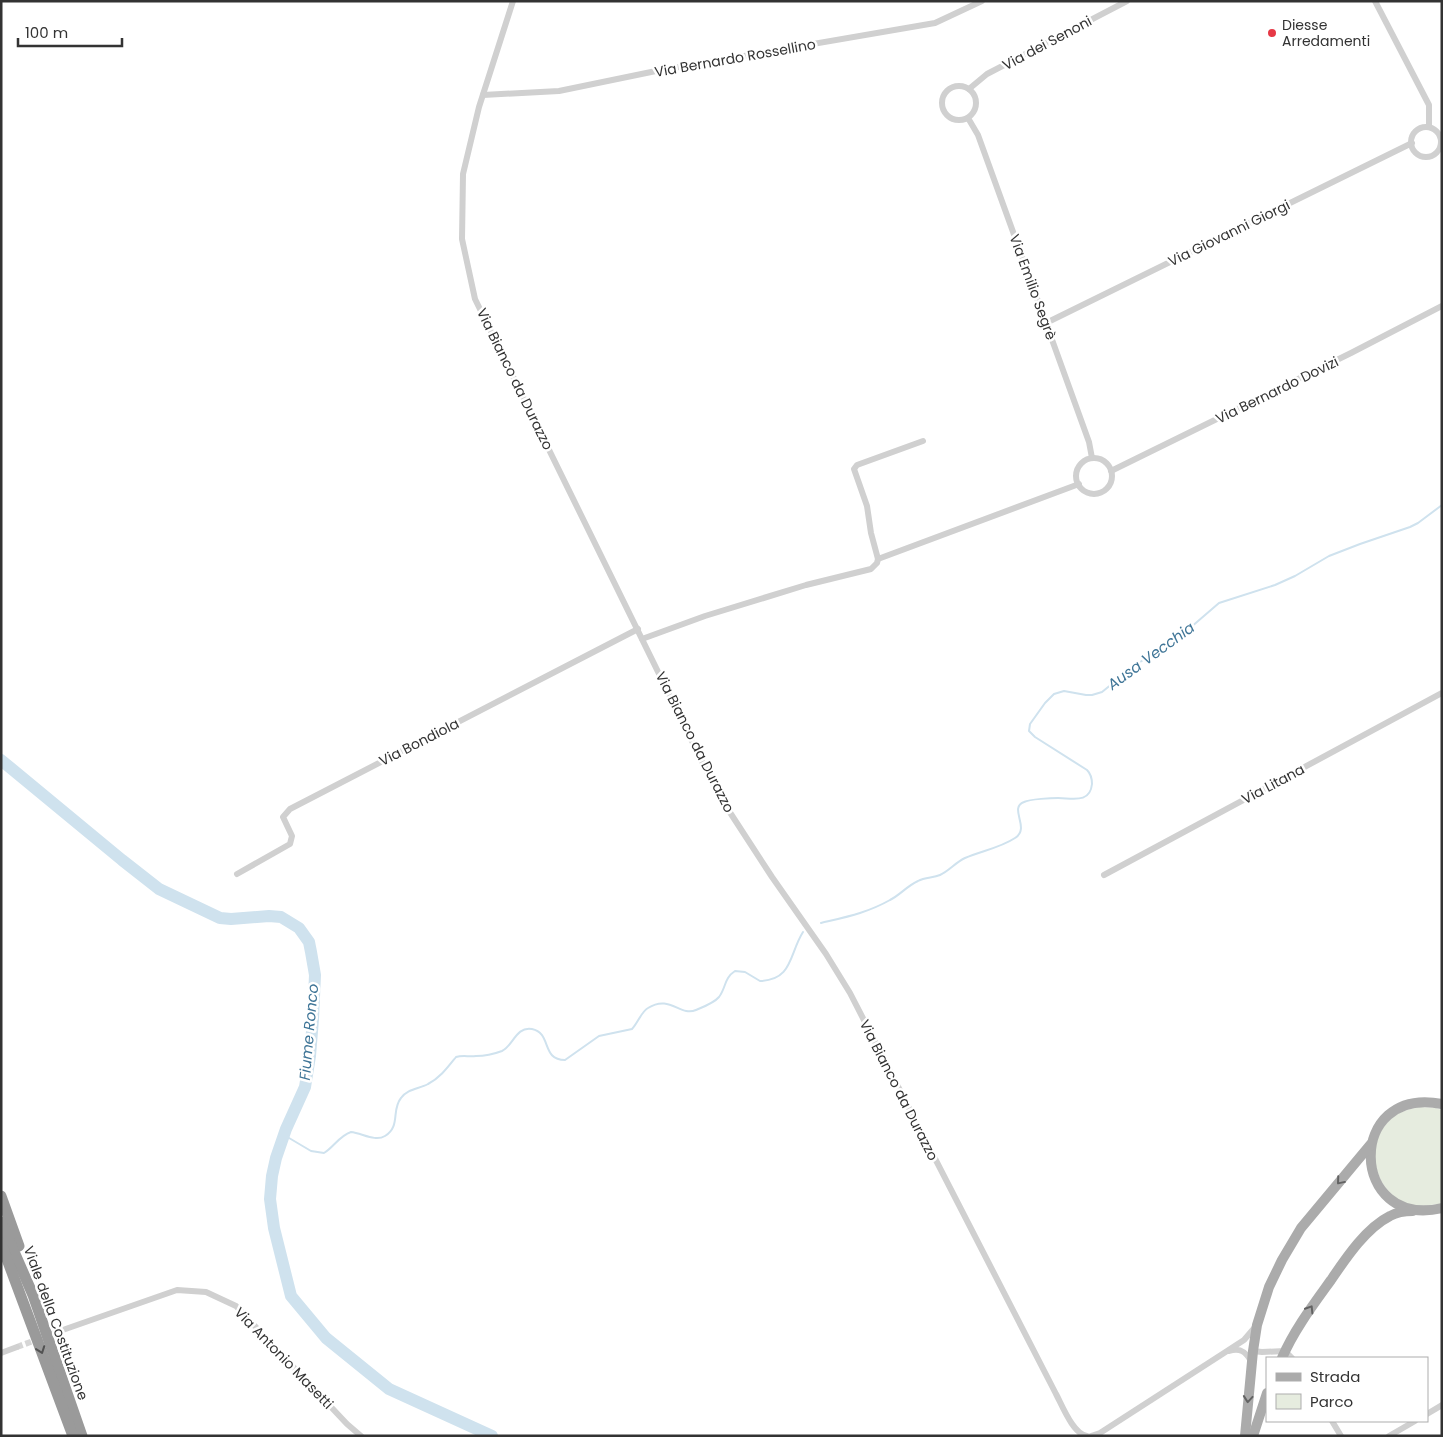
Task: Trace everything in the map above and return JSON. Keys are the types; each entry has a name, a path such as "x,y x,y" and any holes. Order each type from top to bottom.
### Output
{"highway":[{"path":"1,1196 30,1277 33,1295"},
{"name":"Viale della Costituzione","path":"1,1222 33,1295 82,1436"},
{"name":"Viale della Costituzione","path":"1,1243 73,1436"},
{"path":"1,1260 23,1314 33,1327"}],"main road":[{"path":"1245,1436 1257,1325 1269,1288 1282,1260 1301,1228 1371,1144 1377,1130 1386,1117 1398,1108 1413,1103 1428,1102 1442,1104"},
{"path":"1371,1144 1370,1162 1374,1179 1384,1194 1398,1204 1415,1210"},
{"path":"1286,1356 1311,1307 1351,1251 1371,1230 1390,1216 1401,1212 1429,1211 1442,1208"},
{"path":"1253,1436 1266,1396"}],"street":[{"name":"Via Bianco da Durazzo","path":"513,1 482,95 463,174 462,239 475,299 718,794 772,877 826,954 850,993 1056,1394 1075,1428 1082,1435 1087,1436"},
{"name":"Via Bernardo Rossellino","path":"482,95 559,91 656,71 935,23 982,1"},
{"name":"Via dei Senoni","path":"969,89 987,74 1127,1"},
{"path":"1375,1 1429,105 1429,127"},
{"path":"959,86 969,89 973,93 976,103 975,109 968,118 953,119 945,113 942,103 945,93 959,86"},
{"name":"Via Emilio Segrè","path":"968,118 978,135 1089,442 1092,458"},
{"path":"1429,127 1439,134 1441,147 1434,154 1424,156 1416,152 1412,143 1416,131 1429,127"},
{"name":"Via Giovanni Giorgi","path":"1046,323 1412,143"},
{"name":"Via Bernardo Dovizi","path":"1111,471 1442,306"},
{"path":"642,639 705,616 806,585 871,569 878,559 871,533 868,506 854,469 857,465 923,441"},
{"path":"1092,458 1106,462 1111,471 1110,482 1106,489 1093,494 1086,492 1078,484 1076,477 1078,469 1085,460 1092,458"},
{"path":"878,559 1078,484"},
{"name":"Via Bondiola","path":"237,874 290,844 292,836 282,817 290,809 638,629"},
{"name":"Via Litana","path":"1104,875 1442,693"},
{"name":"Via Antonio Masetti","path":"57,1332 178,1290 206,1292 236,1306 347,1424 361,1436"},
{"path":"1091,1436 1100,1433 1244,1340 1257,1325"},
{"path":"1,1353 17,1347"},
{"path":"1224,1353 1238,1349 1245,1352 1252,1362"},
{"path":"1253,1351 1286,1356"},
{"path":"1428,1413 1442,1405"},
{"path":"1333,1422 1341,1436"},
{"path":"1389,1436 1413,1422"}],"green space":[{"path":"1420,1107 1442,1110 1442,1204 1415,1206 1398,1199 1388,1190 1376,1167 1377,1141 1383,1129 1398,1114"}],"waterway":[{"name":"Ausa Vecchia","path":"821,923 873,908 894,898 918,881 940,875 965,858 1015,838 1021,829 1018,809 1024,802 1046,798 1074,799 1088,795 1092,782 1087,770 1035,737 1029,731 1030,724 1054,694 1064,691 1086,695 1102,692 1134,666 1183,634 1219,603 1275,585 1295,576 1329,556 1410,527 1442,505"},
{"name":"Fiume Ronco","path":"1,760 159,889 220,918 281,917 299,928 309,942 315,975 310,1056 305,1087 286,1129 276,1158 270,1199 274,1228 291,1296 326,1338 389,1389 492,1436"},
{"name":"Ausa Vecchia","path":"284,1135 311,1151 324,1153 343,1136 351,1132 373,1138 381,1138 393,1128 398,1103 404,1095 436,1079 456,1057 486,1055 502,1051 522,1030 532,1029 538,1031 542,1036 553,1056 565,1060 599,1036 632,1029 641,1015 648,1008 656,1004 669,1004 685,1011 696,1010 708,1005 719,997 727,980 735,971 745,972 760,981 771,980 779,976 789,964 803,932"}],"tunnel":[{"path":"17,1347 57,1332"}],"place":[{"name":"Diesse Arredamenti","path":"1272,33"}]}
